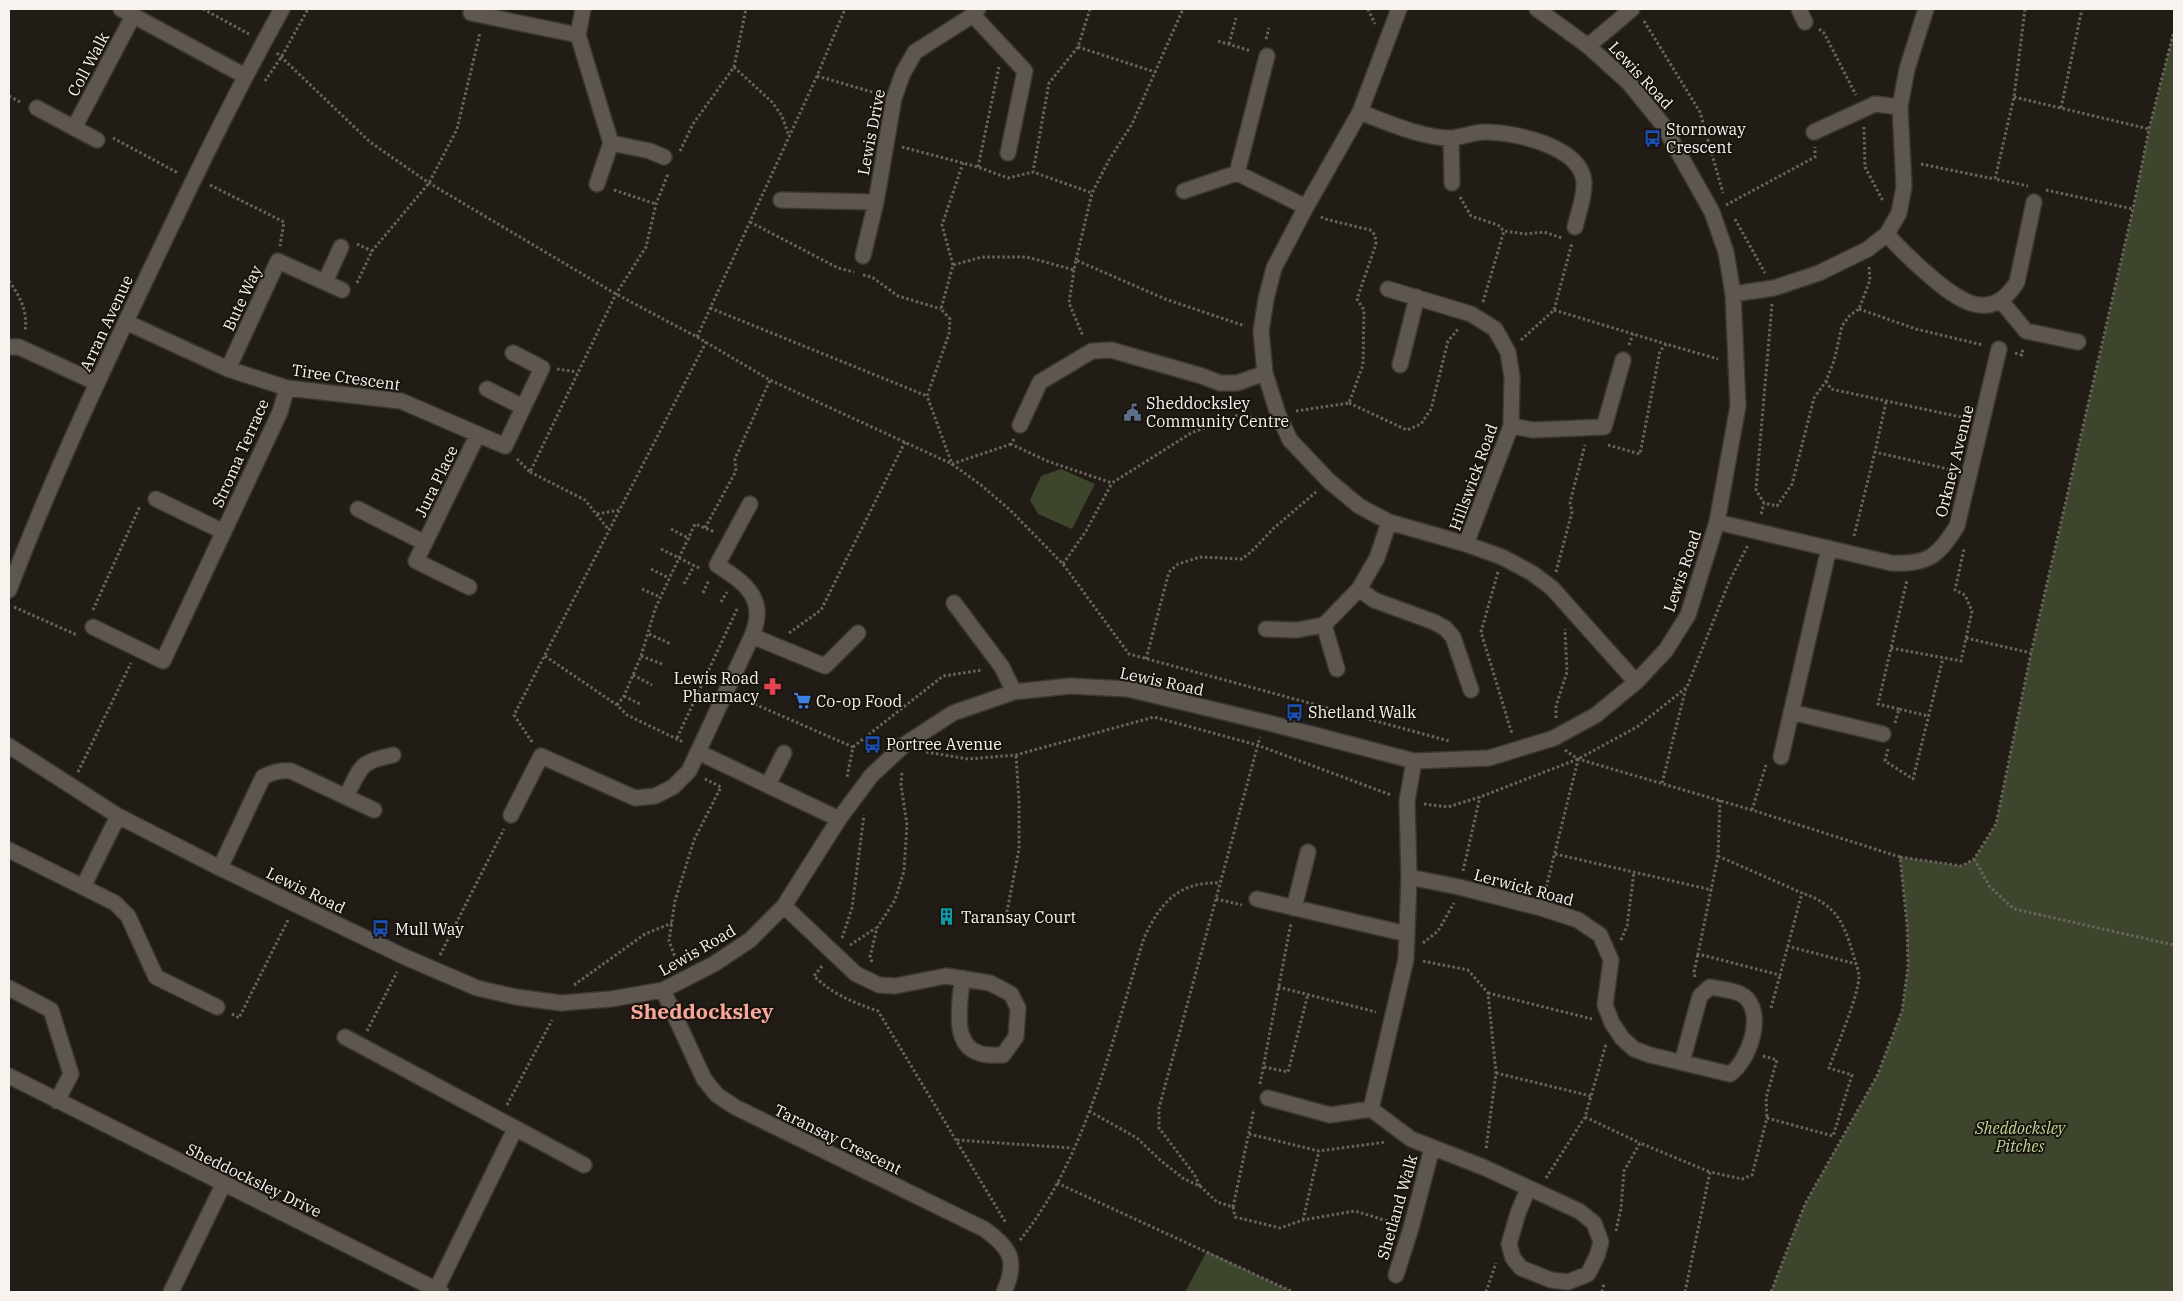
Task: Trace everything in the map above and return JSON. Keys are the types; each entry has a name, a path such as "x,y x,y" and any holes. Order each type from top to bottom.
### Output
{"street":[{"path":"127,12 245,76 282,9"},
{"path":"583,9 578,36 612,143 597,184"},
{"path":"1400,9 1360,112 1274,268 1266,299 1261,331 1265,373 1278,414 1290,440 1329,481 1359,506 1389,522 1466,544 1502,557 1532,573 1552,588 1636,682"},
{"name":"Lewis Road","path":"9,746 118,816 220,868 405,957 477,988 516,997 561,1003 611,999 664,990 714,964 750,940 784,906 839,819 872,776 904,745 953,713 1014,692 1070,686 1128,689 1414,761 1489,758 1554,738 1596,715 1636,682 1666,650 1688,615 1717,522 1738,406 1733,294 1726,252 1712,212 1663,125 1629,83 1588,46 1537,9"},
{"path":"1588,46 1632,9"},
{"path":"1733,294 1774,288 1819,273 1868,249 1887,234 1899,213 1904,187 1900,107 1907,69 1926,9"},
{"name":"Coll Walk","path":"74,128 127,12"},
{"path":"478,12 578,36"},
{"name":"Lewis Drive","path":"862,256 876,202 894,98 903,73 915,52 975,12 1025,72 1008,153"},
{"path":"1237,173 1267,56"},
{"name":"Arran Avenue","path":"9,590 38,515 126,322 200,182 245,76"},
{"path":"1814,132 1875,104 1900,107"},
{"path":"37,108 97,140"},
{"path":"1360,112 1406,130 1451,138 1484,132 1519,135 1537,141 1568,157 1579,168 1584,181 1573,234"},
{"path":"1451,138 1452,183"},
{"path":"612,143 650,151 671,161"},
{"path":"1184,191 1237,173 1306,208"},
{"path":"782,200 876,202"},
{"path":"1887,234 1901,251 1952,295 1977,306 2001,300 2010,293 2017,282 2034,202"},
{"path":"325,282 341,247"},
{"name":"Bute Way","path":"228,368 278,261 342,290"},
{"name":"Hillswick Road","path":"1388,289 1471,314 1495,329 1508,352 1512,377 1511,426 1466,544"},
{"path":"1400,365 1418,297"},
{"path":"2001,300 2026,330 2078,342"},
{"name":"Tiree Crescent","path":"126,322 228,368 287,388 401,400 506,446"},
{"path":"9,334 14,347 98,383"},
{"name":"Orkney Avenue","path":"1717,522 1891,563 1910,564 1928,560 1945,546 1957,526 1999,349"},
{"path":"1020,425 1040,382 1092,351 1111,350 1220,383 1238,383 1265,373"},
{"path":"506,446 542,368 513,353"},
{"path":"1511,426 1533,430 1604,426 1622,360"},
{"name":"Stroma Terrace","path":"92,621 138,649 163,661 280,412 287,388"},
{"path":"487,389 523,407"},
{"name":"Jura Place","path":"470,587 416,561 478,434"},
{"name":"Stroma Terrace","path":"156,500 224,532"},
{"path":"511,815 541,756 636,798 655,796 673,787 689,771 752,636 758,615 752,596 741,580 717,566 750,504"},
{"name":"Jura Place","path":"358,509 425,543"},
{"path":"1266,629 1297,630 1324,626 1359,589 1377,558 1389,522"},
{"path":"1780,758 1829,548"},
{"path":"1359,589 1374,600 1434,622 1445,628 1452,637 1471,690"},
{"path":"954,603 1002,668 1014,692"},
{"path":"1324,626 1337,669"},
{"path":"752,636 825,666 858,633"},
{"path":"1791,712 1889,735"},
{"path":"698,752 839,819"},
{"path":"768,785 784,754"},
{"path":"346,796 363,764 376,758 393,755"},
{"path":"1261,1096 1330,1115 1371,1109 1406,958 1409,878 1407,802 1414,761"},
{"path":"220,868 262,777 281,770 291,771 374,810"},
{"path":"83,887 118,816"},
{"path":"9,850 115,903 128,916 156,977 217,1007"},
{"path":"1294,908 1308,852"},
{"name":"Lerwick Road","path":"1409,878 1459,887 1541,908 1578,920 1600,935 1611,960"},
{"path":"1257,900 1407,934"},
{"path":"784,906 856,974 879,985 895,986 946,976 962,978 990,983 1011,994 1018,1008 1016,1037 1003,1055 978,1053 965,1044 959,1030 962,978"},
{"path":"1611,960 1606,1005 1612,1024 1622,1038 1634,1048 1650,1055 1730,1074 1737,1070 1743,1062 1756,1017 1752,1005 1743,995 1710,987 1700,996 1682,1062"},
{"path":"9,988 51,1010 71,1074 57,1101"},
{"name":"Taransay Crescent","path":"664,990 700,1071 718,1095 735,1107 984,1229 999,1240 1010,1255"},
{"path":"344,1037 584,1166"},
{"name":"Sheddocksley Drive","path":"9,1076 437,1291 515,1128"},
{"name":"Shetland Walk","path":"1371,1109 1411,1139 1483,1167 1579,1211 1594,1223 1601,1242 1597,1256 1588,1274 1568,1282 1551,1280 1522,1268 1513,1258 1508,1244 1518,1212 1533,1191"},
{"name":"Shetland Walk","path":"1396,1275 1411,1228 1432,1148"},
{"path":"171,1292 223,1185"},
{"path":"1004,1292 1012,1275 1010,1255"}],"path":[{"path":"203,9 255,37 262,45 282,56 370,142 429,183 616,294 706,342 770,380 952,464 981,485 1010,510 1063,564 1129,654 1451,741"},
{"path":"262,86 282,56 308,9"},
{"path":"530,472 616,294 646,247 656,204 671,161 693,124 734,67 746,9"},
{"path":"697,337 845,9"},
{"path":"1033,172 1049,83 1078,47 1090,9"},
{"path":"1092,351 1079,329 1069,303 1076,260 1092,193 1109,160 1132,124 1183,9"},
{"path":"1995,179 2014,97 2025,9"},
{"path":"2061,108 2082,9"},
{"path":"342,290 352,295 372,251 429,183 457,129 478,12"},
{"path":"1229,44 1236,18"},
{"path":"1566,628 1567,672 1556,706 1554,738 1566,752 1578,759 1720,800 1900,857 1962,866 1974,859 1996,824 2031,654 2133,209 2149,129 2174,31"},
{"path":"1218,41 1267,56"},
{"path":"1078,47 1155,72"},
{"path":"978,167 999,64 1009,54"},
{"path":"734,67 772,102 782,116 789,136"},
{"path":"816,76 894,98"},
{"path":"2014,97 2149,129"},
{"path":"1712,212 1815,157 1814,132"},
{"path":"97,140 106,134 284,222 278,261"},
{"path":"887,143 978,167 1008,178 1033,172 1092,193"},
{"path":"1903,161 2133,209"},
{"path":"941,309 952,265 942,225 963,163"},
{"path":"1452,183 1471,216 1498,225 1504,231 1526,234 1544,232 1563,239"},
{"path":"597,184 656,204"},
{"path":"1306,208 1325,219 1370,230 1375,235 1376,244 1357,299 1364,310 1363,365 1349,402"},
{"path":"750,222 838,268 872,277 898,296 941,309 950,319 949,334 927,396 952,464"},
{"path":"1063,564 1086,531 1112,483 1192,434 1238,415 1261,419 1278,414 1349,402 1407,430 1421,424 1431,409 1448,341 1482,304 1504,231"},
{"path":"1508,352 1554,310 1573,234"},
{"path":"952,265 982,257 1027,258 1074,270"},
{"path":"1076,260 1165,300 1261,331"},
{"path":"9,281 21,296 26,323 14,347"},
{"path":"710,308 927,396"},
{"path":"1859,309 1916,329 2022,355 2026,330"},
{"path":"1554,310 1736,364"},
{"path":"541,756 514,715 706,342"},
{"path":"1605,444 1640,454 1660,351 1666,344"},
{"path":"705,528 736,471 735,459 770,380"},
{"path":"1826,381 1831,389 1982,422"},
{"path":"1850,554 1886,402"},
{"path":"1011,444 1020,425"},
{"path":"1552,588 1572,512 1570,502 1590,427"},
{"path":"774,644 821,610 905,442"},
{"path":"952,464 1011,444 1047,460 1112,483"},
{"path":"506,446 530,472 585,500 609,530"},
{"path":"1875,452 1970,474"},
{"path":"1146,659 1169,572 1178,564 1200,557 1242,559 1274,528 1329,481"},
{"path":"92,621 145,495 156,500"},
{"path":"596,514 619,510"},
{"path":"617,705 624,696 634,675 660,597 690,538 695,524 732,538"},
{"path":"1891,648 1962,661 1972,611 1965,595 1954,590 1967,535 1957,526"},
{"path":"671,529 690,538"},
{"path":"661,549 706,572"},
{"path":"1502,557 1481,632 1517,749"},
{"path":"1910,564 1878,704 1928,716"},
{"path":"684,584 694,566"},
{"path":"651,569 669,578"},
{"path":"703,593 712,575"},
{"path":"642,589 660,597"},
{"path":"677,738 742,600"},
{"path":"9,605 80,637"},
{"path":"649,634 671,644"},
{"path":"1966,638 2031,654"},
{"path":"71,786 138,649"},
{"path":"544,656 617,705 627,715 677,738 698,752"},
{"path":"641,656 662,664"},
{"path":"1899,709 1889,735 1885,762 1913,780 1943,658"},
{"path":"846,783 853,747 943,676 1002,668"},
{"path":"634,675 652,685"},
{"path":"1662,783 1687,688"},
{"path":"727,691 853,747"},
{"path":"624,696 642,705"},
{"path":"879,985 870,957 877,928 895,900 904,871 907,825 901,785 904,745 935,754 968,758 1016,755 1154,717 1257,745 1407,802 1448,807 1480,798 1578,759"},
{"path":"1200,1186 1194,1174 1159,1128 1159,1108 1257,745 1265,722"},
{"path":"1006,917 1018,849 1019,801 1016,755"},
{"path":"1752,810 1766,765 1780,758"},
{"path":"1541,908 1578,759"},
{"path":"685,979 669,941 675,900 694,840 720,787 689,771"},
{"path":"1406,958 1438,931 1454,906 1480,798"},
{"path":"1720,800 1718,856 1698,954 1780,975"},
{"path":"865,813 852,908 845,934 814,976 844,998 878,1011 1008,1225"},
{"path":"433,969 511,815"},
{"path":"1555,854 1712,890"},
{"path":"1718,856 1818,898 1831,908 1843,924 1859,976 1829,1068 1852,1075 1833,1136 1767,1118"},
{"path":"1771,1292 1805,1204 1877,1076 1902,1011 1908,967 1907,924 1900,857"},
{"path":"1974,859 1990,887 2014,909 2174,945"},
{"path":"1611,960 1627,926 1634,872"},
{"path":"1010,1255 1036,1220 1057,1183 1089,1111 1144,938 1154,915 1171,898 1187,887 1204,882 1220,883"},
{"path":"1771,1010 1802,892"},
{"path":"1216,899 1244,906 1257,900"},
{"path":"217,1007 239,1018 296,904"},
{"path":"1294,908 1278,987 1264,1067 1261,1096 1249,1134 1233,1207 1235,1217 1280,1228 1303,1220 1355,1211 1411,1228"},
{"path":"833,952 853,944 877,928"},
{"path":"1788,946 1856,964"},
{"path":"359,1044 405,957"},
{"path":"1406,958 1435,962 1468,970 1488,993 1612,1024 1585,1117 1533,1191"},
{"path":"1278,987 1393,1016"},
{"path":"1483,1167 1496,1073 1488,993"},
{"path":"1264,1067 1288,1072 1308,994"},
{"path":"1585,1117 1640,1143 1710,1172 1742,1179 1752,1175 1767,1118 1766,1098 1777,1060 1760,1054"},
{"path":"1496,1073 1591,1096"},
{"path":"1089,1111 1137,1138 1184,1179 1200,1186 1217,1202 1233,1207"},
{"path":"1249,1134 1320,1151 1411,1139"},
{"path":"956,1140 1072,1148"},
{"path":"1615,1236 1621,1208 1624,1171 1640,1143"},
{"path":"1303,1220 1320,1151"},
{"path":"1685,1292 1710,1172"},
{"path":"1057,1183 1293,1292"},
{"path":"1602,1292 1606,1274"}],"green space":[{"name":"Sheddocksley Pitches","path":"2174,31 2174,1292 1771,1292 1805,1204 1877,1076 1902,1011 1908,967 1907,925 1900,857 1962,866 1974,859 1996,824 2031,653 2133,209 2149,129"},
{"path":"1061,469 1095,484 1072,529 1038,514 1030,500 1041,476"},
{"path":"1207,1251 1293,1292 1185,1292"}],"place":[{"name":"Stornoway Crescent","path":"1652,138"},
{"name":"Sheddocksley Community Centre","path":"1132,412"},
{"name":"Lewis Road Pharmacy","path":"773,687"},
{"name":"Co-op Food","path":"802,701"},
{"name":"Shetland Walk","path":"1294,712"},
{"name":"Portree Avenue","path":"872,744"},
{"name":"Taransay Court","path":"947,917"},
{"name":"Mull Way","path":"381,929"}],"district":[{"name":"Sheddocksley","path":"702,1012"}]}
